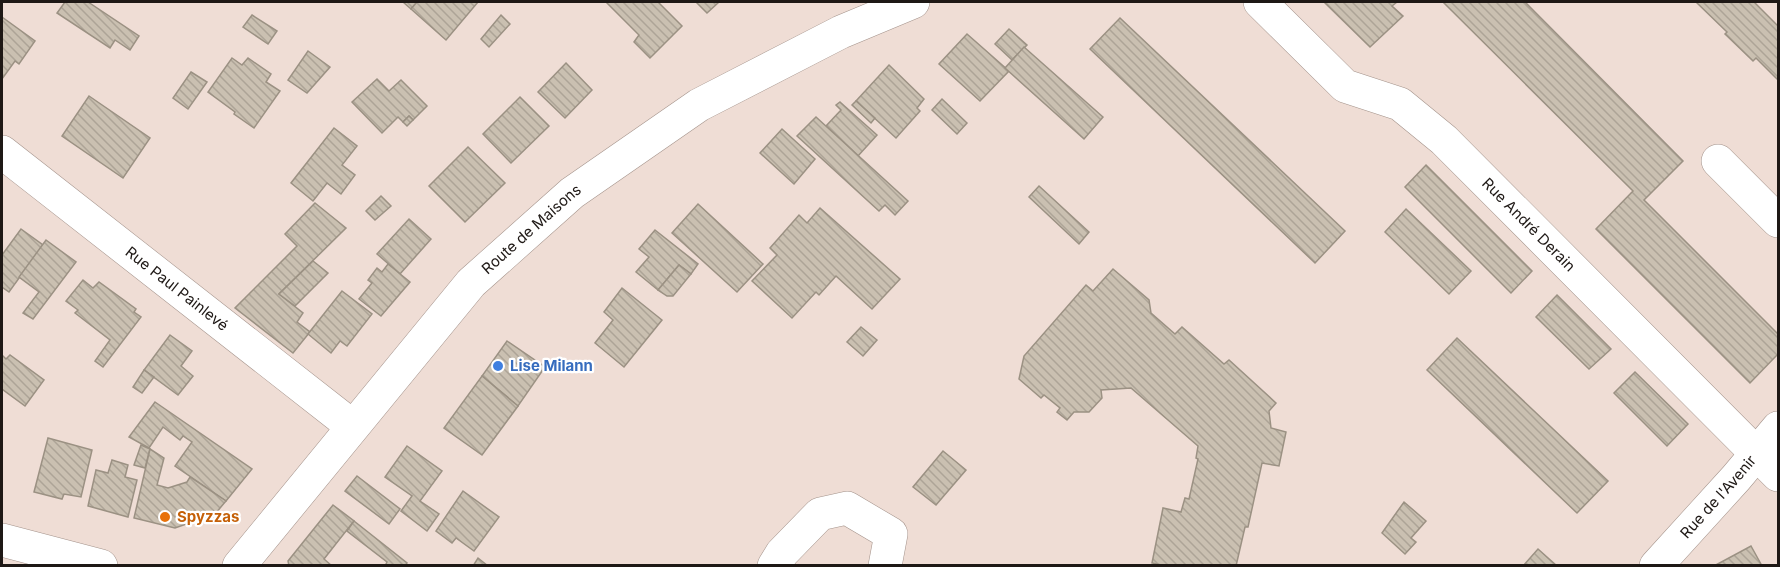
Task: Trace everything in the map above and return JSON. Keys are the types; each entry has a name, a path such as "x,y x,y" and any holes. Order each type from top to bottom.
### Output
{"street":[{"name":"Rue André Derain","path":"1260,2 1345,86 1400,104 1444,140 1768,464"},
{"name":"Route de Maisons","path":"239,566 471,283 572,193 699,105 896,5"},
{"name":"Rue Paul Painlevé","path":"2,152 352,426"},
{"path":"1718,161 1779,221"},
{"name":"Rue de l'Avenir","path":"1656,566 1768,464 1779,428"},
{"path":"774,566 782,553 820,514 848,508 891,534 885,566"},
{"path":"2,540 101,566"}],"building":[{"path":"65,2 88,2 139,36 130,50 115,40 110,48 57,13"},
{"path":"403,2 417,2 411,9"},
{"path":"417,2 478,2 446,40 411,9"},
{"path":"606,2 658,2 682,26 650,58 634,42 639,35"},
{"path":"696,2 719,2 707,13"},
{"path":"1324,2 1397,2 1392,6 1403,16 1370,47"},
{"path":"1443,2 1525,2 1683,161 1644,200 1778,334 1778,354 1750,383 1596,229 1633,191"},
{"path":"1696,2 1757,2 1755,3 1778,26 1778,80 1756,58 1753,61"},
{"path":"252,15 277,31 268,44 243,27"},
{"path":"501,15 510,24 489,47 481,39"},
{"path":"2,17 35,41 19,64 15,61 2,79"},
{"path":"1120,18 1345,231 1315,263 1090,49"},
{"path":"1009,29 1027,45 1012,60 995,44"},
{"path":"967,34 1009,71 980,101 939,64"},
{"path":"1024,47 1103,117 1084,139 1005,68"},
{"path":"308,51 330,67 307,93 288,80"},
{"path":"232,58 242,65 248,58 271,74 266,82 280,91 254,128 208,92"},
{"path":"566,63 592,90 565,118 538,92"},
{"path":"889,65 924,99 917,108 920,111 896,138 856,101"},
{"path":"191,72 207,82 188,109 173,98"},
{"path":"377,79 389,91 401,80 427,106 413,120 409,116 403,122 398,117 382,133 352,102"},
{"path":"89,96 150,138 123,178 62,136"},
{"path":"520,97 549,126 511,163 483,134"},
{"path":"942,99 967,123 957,134 932,110"},
{"path":"856,101 875,118 871,123 852,105"},
{"path":"840,102 877,135 858,156 826,126 841,110 836,105"},
{"path":"409,116 413,120 407,126 403,122"},
{"path":"816,117 908,201 895,215 885,205 879,211 797,136"},
{"path":"334,128 357,146 342,165 355,175 341,194 327,183 313,201 291,183"},
{"path":"782,129 815,159 794,184 760,153"},
{"path":"468,147 505,183 465,222 429,186"},
{"path":"1426,165 1532,271 1511,293 1405,187"},
{"path":"1039,186 1089,232 1079,244 1029,197"},
{"path":"381,196 391,206 375,220 366,211"},
{"path":"315,203 346,228 279,294 303,313 297,322 310,332 293,353 235,308 297,246 285,234"},
{"path":"698,204 763,264 737,292 672,233"},
{"path":"820,208 900,279 872,309 836,276 819,295 816,292 792,318 752,281 777,255 770,248 799,215 807,223"},
{"path":"1406,209 1471,271 1449,294 1385,232"},
{"path":"409,219 431,239 400,274 377,254"},
{"path":"21,229 43,245 9,292 2,287 2,255"},
{"path":"655,230 698,264 691,274 679,265 658,290 636,272 649,257 639,249"},
{"path":"46,240 76,262 33,319 23,313 39,292 19,277"},
{"path":"313,261 328,273 295,306 279,294"},
{"path":"388,264 410,282 381,316 359,299 372,283 368,280 377,268 382,272"},
{"path":"679,265 691,274 673,296 667,296 658,290"},
{"path":"1113,269 1149,300 1151,313 1175,334 1182,327 1224,364 1229,360 1276,403 1269,411 1271,428 1286,432 1279,466 1262,463 1248,527 1245,527 1236,566 1166,566 1152,563 1163,508 1181,512 1185,498 1189,499 1198,459 1196,458 1198,446 1131,388 1101,390 1102,398 1089,412 1074,412 1067,420 1057,412 1060,408 1044,395 1041,398 1019,379 1024,356 1086,285 1093,291"},
{"path":"83,280 93,288 99,282 136,309 134,312 141,317 103,367 95,361 110,340 75,313 78,310 66,301"},
{"path":"622,288 662,320 624,367 595,343 613,320 604,312"},
{"path":"342,291 372,314 347,346 340,341 331,353 308,334"},
{"path":"1557,295 1611,349 1589,369 1536,317"},
{"path":"861,327 877,340 863,356 847,342"},
{"path":"170,335 192,351 181,366 193,376 178,395 144,370"},
{"path":"1457,338 1608,481 1577,513 1427,370"},
{"path":"507,341 545,367 518,406 482,376"},
{"path":"2,355 6,359 10,355 44,380 25,406 2,389"},
{"path":"144,370 154,377 142,393 133,387"},
{"path":"1635,372 1688,424 1667,446 1614,393"},
{"path":"482,376 518,406 482,455 444,428"},
{"path":"155,402 252,469 226,501 175,466 192,442 183,436 180,440 163,427 149,448 129,437"},
{"path":"48,438 92,450 81,497 64,494 62,499 34,492"},
{"path":"141,445 150,449 145,468 134,465"},
{"path":"407,446 442,471 420,501 439,514 427,531 401,511 412,496 385,477"},
{"path":"150,449 164,458 157,485 168,488 187,482 190,477 226,501 215,514 175,528 134,518"},
{"path":"943,451 966,470 936,505 913,487"},
{"path":"112,460 128,465 125,477 137,480 128,517 88,506 96,470 108,473"},
{"path":"357,476 400,509 389,524 345,491"},
{"path":"463,491 499,517 474,551 456,538 452,543 436,531"},
{"path":"1404,502 1426,521 1411,538 1416,542 1405,554 1382,533"},
{"path":"333,505 354,521 324,559 332,566 289,566 288,561"},
{"path":"354,521 407,563 405,566 385,566 387,562 347,531"},
{"path":"1751,546 1762,566 1714,566"},
{"path":"1538,549 1557,566 1523,566"},
{"path":"478,558 488,566 473,566"}],"place":[{"name":"Lise Milann","path":"498,366"},
{"name":"Spyzzas","path":"165,517"}]}
